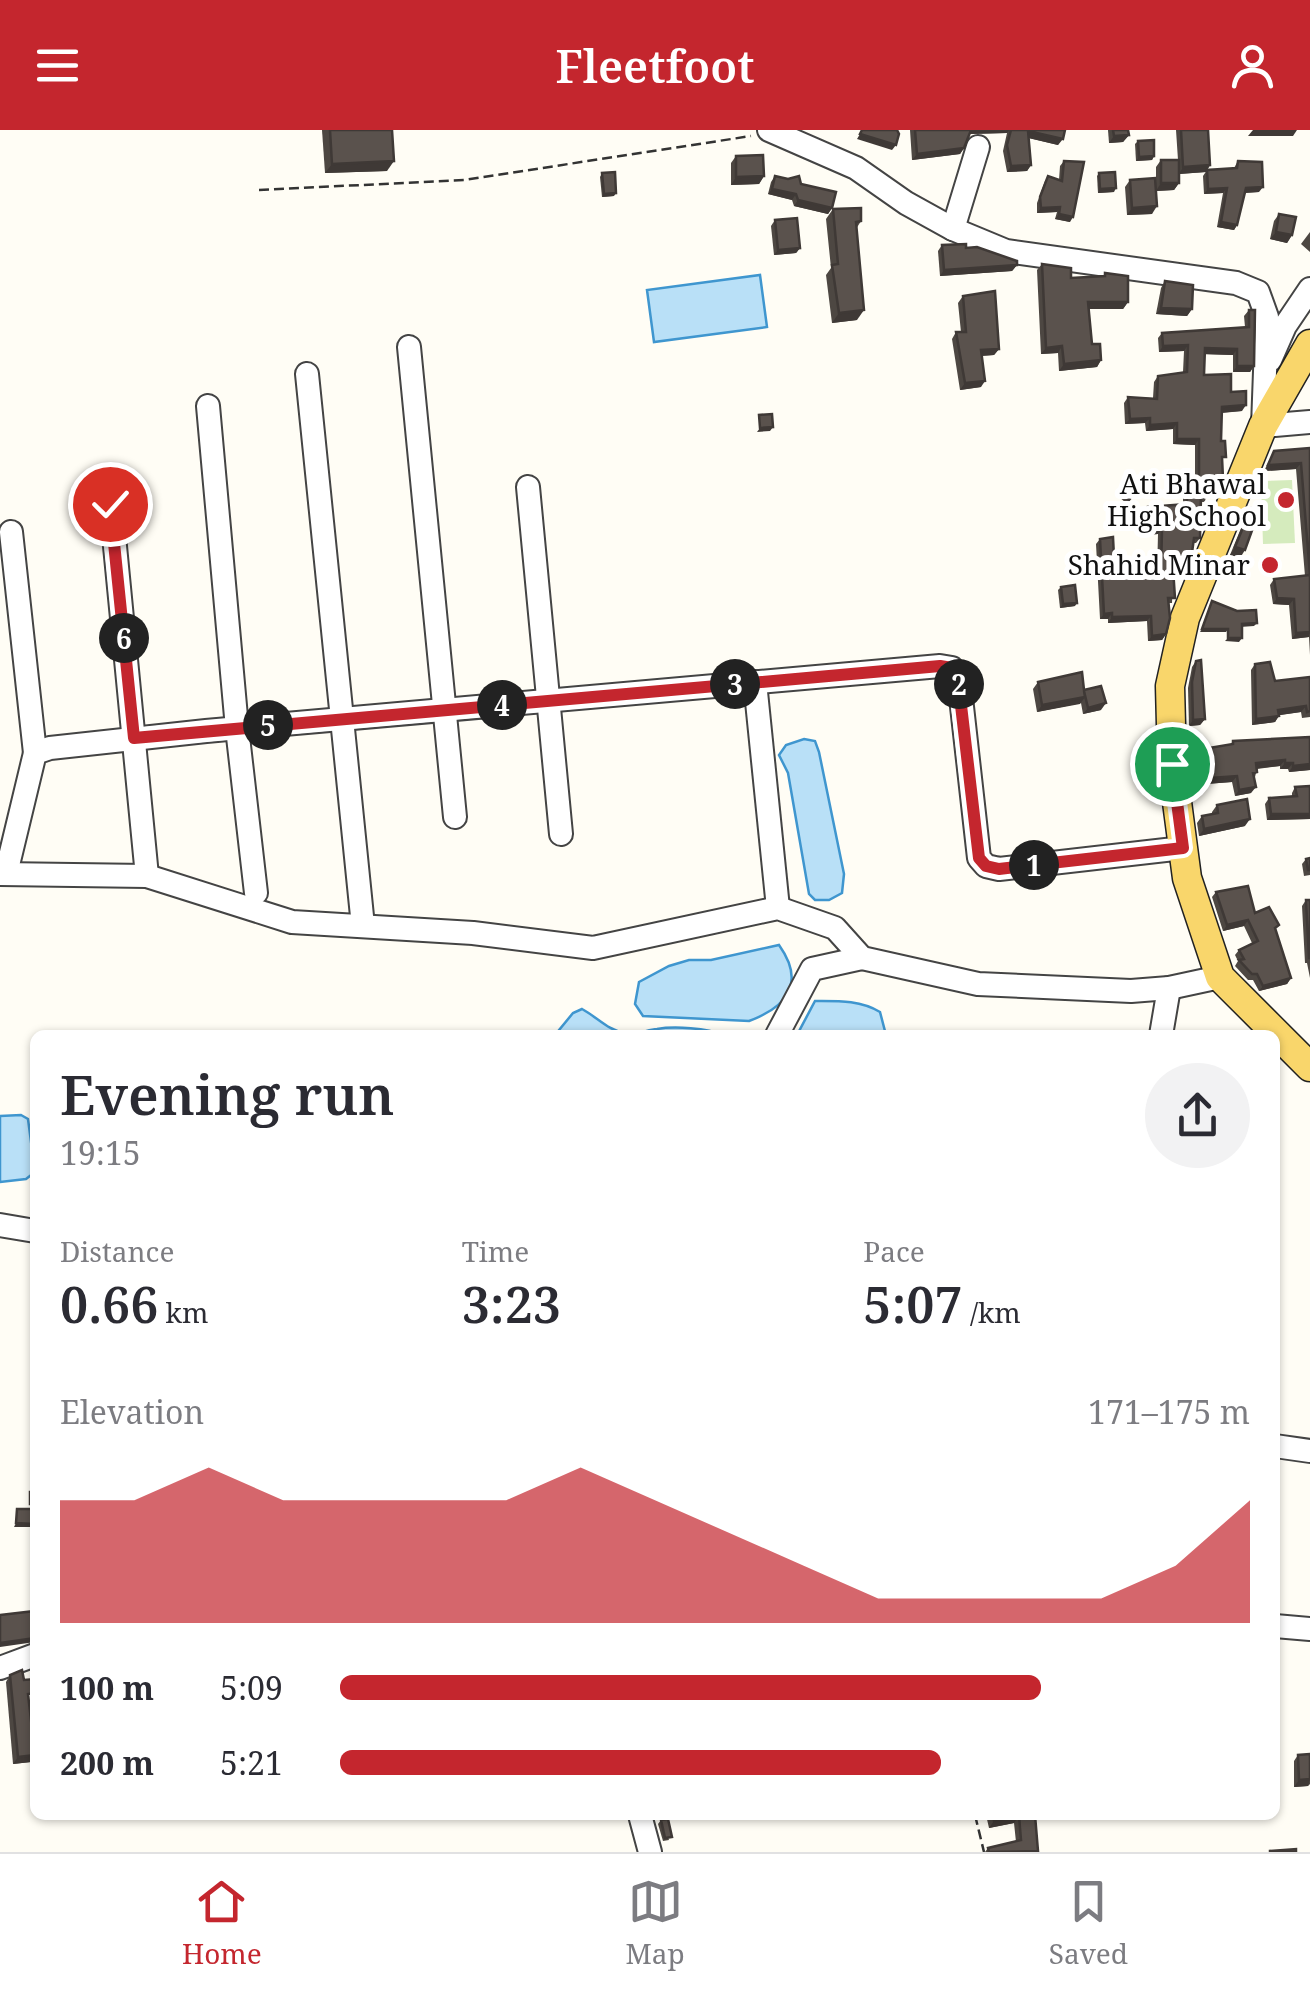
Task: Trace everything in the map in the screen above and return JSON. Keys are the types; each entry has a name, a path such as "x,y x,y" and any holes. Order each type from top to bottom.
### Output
{"main road":[{"path":"1273,1030 1220,977 1187,878 1172,764 1170,686 1185,618 1263,426 1310,344"},
{"path":"1280,1037 1310,1067"}],"street":[{"path":"771,131 856,168 906,203 953,229 1006,250 1236,283 1258,292 1267,317 1263,426 1310,422"},
{"path":"953,229 978,146"},
{"path":"1266,370 1285,326 1310,289"},
{"path":"410,347 456,817"},
{"path":"307,374 363,926"},
{"path":"208,406 256,892"},
{"path":"528,488 561,834"},
{"path":"110,504 147,876"},
{"path":"0,871 8,861 35,754 11,532"},
{"path":"35,754 50,748 134,738 940,666 952,668 958,680 979,858 986,866 999,869 1183,848"},
{"path":"755,682 778,908"},
{"path":"0,871 147,876 292,922 473,933 593,948 778,908 835,928 862,958"},
{"path":"780,1030 812,968 862,958 978,984 1132,991 1220,977"},
{"path":"1162,1030 1169,988"},
{"path":"0,1225 30,1230"},
{"path":"1280,1447 1310,1451"},
{"path":"1280,1626 1310,1629"},
{"path":"0,1668 30,1657"},
{"path":"641,1820 650,1852"}],"path":[{"path":"258,190 464,180 771,131"},
{"path":"975,1820 984,1852"}],"green space":[{"path":"1292,480 1295,543 1263,544 1261,481"}],"water":[{"path":"760,275 767,327 654,342 647,290"},
{"path":"804,739 815,741 819,752 844,874 842,893 829,900 815,900 809,894 788,773 779,755 786,745"},
{"path":"779,945 791,971 788,992 774,1009 749,1021 643,1016 635,1004 639,982 669,966"},
{"path":"815,1001 865,1005 880,1012 885,1030 800,1030"},
{"path":"582,1009 615,1030 559,1030 573,1013"},
{"path":"21,1115 28,1119 30,1176 26,1179 0,1182 0,1116"}],"building":[{"path":"330,130 392,130 394,161 332,164"},
{"path":"862,130 897,130 899,134 896,145 860,134"},
{"path":"915,130 971,130 964,148 917,154"},
{"path":"1011,130 1065,130 1063,139 1028,131 1031,165 1011,166 1007,145"},
{"path":"1113,130 1128,130 1129,135 1114,136"},
{"path":"1181,130 1208,130 1210,165 1183,167"},
{"path":"1154,140 1154,156 1139,157 1138,141"},
{"path":"763,155 764,176 736,177 736,156"},
{"path":"1161,160 1179,160 1179,183 1161,183"},
{"path":"1064,161 1084,162 1073,217 1059,214 1060,207 1041,208 1040,197 1048,176 1062,181"},
{"path":"1238,161 1262,162 1263,187 1246,188 1237,225 1221,222 1227,188 1208,189 1207,170 1237,168"},
{"path":"615,172 616,193 604,194 602,173"},
{"path":"1115,172 1116,188 1100,189 1099,173"},
{"path":"775,176 799,176 801,184 836,192 832,208 772,189"},
{"path":"1155,178 1157,206 1132,208 1130,180"},
{"path":"861,208 861,221 856,222 864,310 839,313 832,265 838,264 833,209"},
{"path":"1279,214 1296,217 1292,235 1276,232"},
{"path":"797,218 800,248 778,250 775,220"},
{"path":"966,244 966,248 977,247 1017,261 1017,265 944,270 942,245"},
{"path":"1042,264 1071,268 1071,278 1105,273 1128,276 1128,302 1088,302 1092,344 1100,344 1101,360 1064,364 1062,346 1046,348"},
{"path":"1165,281 1193,285 1192,309 1161,308"},
{"path":"995,291 999,349 981,350 985,381 965,383 956,332 966,332 963,296"},
{"path":"1249,310 1255,310 1254,366 1237,366 1237,349 1205,348 1204,375 1231,374 1231,392 1246,391 1246,405 1222,407 1221,441 1225,441 1226,457 1222,457 1223,478 1199,479 1199,439 1177,439 1177,423 1150,425 1150,418 1130,419 1128,397 1157,399 1158,376 1187,372 1188,345 1163,346 1162,333 1249,327"},
{"path":"772,414 773,427 760,428 759,415"},
{"path":"1310,448 1310,575 1301,463 1268,465 1274,451"},
{"path":"1129,480 1139,488 1129,500 1119,492"},
{"path":"1208,483 1209,497 1201,497 1200,538 1194,538 1191,560 1178,561 1179,568 1173,568 1175,598 1168,598 1170,618 1166,634 1152,636 1151,616 1104,614 1100,539 1113,537 1115,577 1161,574 1162,529 1150,530 1148,507 1187,504 1187,484"},
{"path":"1251,508 1259,511 1245,550 1235,547"},
{"path":"1310,575 1310,632 1296,633 1294,599 1277,598 1274,579"},
{"path":"1075,585 1077,603 1063,604 1061,587"},
{"path":"1212,601 1237,611 1256,610 1257,623 1242,624 1242,638 1228,638 1228,629 1202,629"},
{"path":"1201,660 1205,719 1193,720 1192,682 1196,661"},
{"path":"1270,662 1275,681 1310,677 1310,711 1306,706 1278,710 1279,716 1256,719 1255,664"},
{"path":"1082,672 1084,690 1101,686 1106,703 1088,708 1084,691 1085,697 1042,705 1038,682"},
{"path":"1310,737 1310,764 1293,766 1285,760 1256,763 1256,787 1239,790 1237,776 1210,778 1208,761 1198,762 1197,750 1233,741"},
{"path":"1310,786 1310,814 1271,814 1269,798 1297,796 1295,787"},
{"path":"1247,799 1250,819 1204,829 1202,816 1218,813 1217,805"},
{"path":"1248,886 1255,913 1269,907 1279,925 1275,928 1291,978 1263,986 1257,974 1252,974 1239,960 1244,959 1239,950 1258,941 1248,920 1227,925 1216,892"},
{"path":"1306,900 1310,900 1310,958 1309,958"},
{"path":"17,1509 30,1509 30,1524 16,1523"},
{"path":"30,1612 30,1639 0,1643 0,1615"},
{"path":"22,1670 24,1680 30,1679 30,1756 18,1757 10,1675"},
{"path":"1310,1754 1310,1779 1299,1780 1298,1755"},
{"path":"661,1820 668,1820 672,1837 665,1838"},
{"path":"1019,1820 1035,1820 1038,1851 989,1852 988,1848 1021,1840"}],"place":[{"name":"Ati Bhawal High School","path":"1286,500"},
{"name":"Shahid Minar","path":"1270,565"}],"route":[{"path":"110,504 134,738 940,666 952,668 958,680 979,858 986,866 999,869 1183,848 1172,764"}]}
